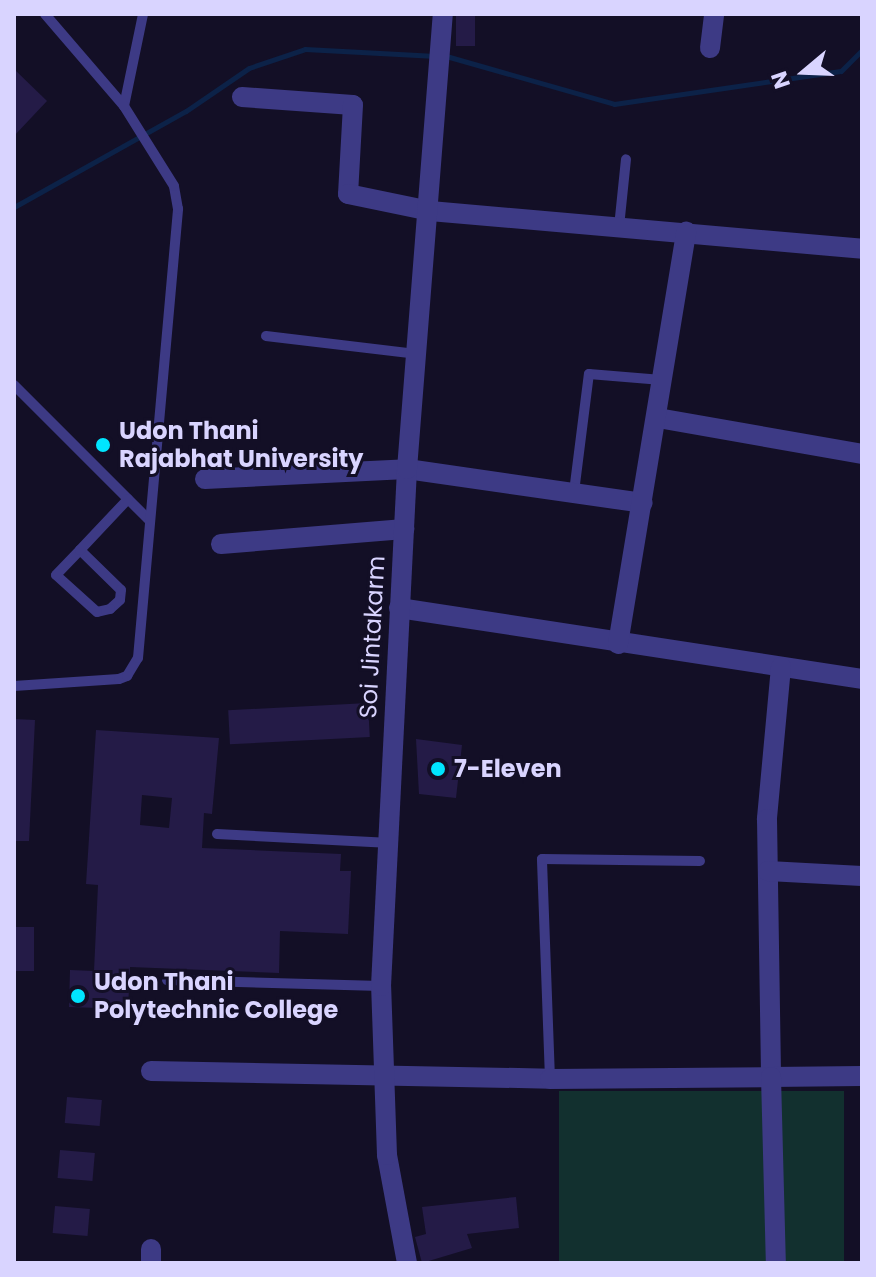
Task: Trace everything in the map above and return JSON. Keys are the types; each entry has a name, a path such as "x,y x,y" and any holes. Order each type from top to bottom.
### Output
{"street":[{"name":"Soi Jintakarm","path":"407,1263 387,1155 381,986 407,469 430,211 443,14"},
{"path":"710,48 714,14"},
{"path":"242,97 353,105 348,194 430,211 862,249"},
{"path":"618,644 658,418 686,232"},
{"path":"658,418 862,454"},
{"path":"205,479 407,469 643,503"},
{"path":"221,544 404,529"},
{"path":"399,608 862,679"},
{"path":"776,1263 767,819 781,667"},
{"path":"768,871 862,876"},
{"path":"151,1071 550,1079 862,1076"}],"lane":[{"path":"14,686 127,676 138,658 178,209 174,186 124,106 45,14"},
{"path":"124,106 143,14"},
{"path":"619,227 626,159"},
{"path":"266,336 418,354"},
{"path":"574,492 589,374 662,380"},
{"path":"14,385 150,521"},
{"path":"80,550 121,590 120,600 110,609 97,612 56,575 128,499"},
{"path":"217,834 386,843"},
{"path":"550,1079 542,859 700,861"},
{"path":"167,980 381,986"}],"green space":[{"path":"559,1091 844,1091 844,1263 559,1263"}],"building":[{"path":"456,14 475,14 475,46 456,46"},
{"path":"14,69 47,101 14,136"},
{"path":"368,703 370,737 230,744 228,710"},
{"path":"14,719 35,720 29,841 14,841"},
{"path":"96,730 219,738 212,814 204,813 202,848 341,854 340,871 351,871 348,934 280,931 279,973 130,967 128,1009 69,1007 70,970 94,971 98,885 86,884","holes":["142,795 172,798 169,828 140,825"]},
{"name":"7-Eleven","path":"416,739 462,745 456,798 419,794"},
{"path":"14,927 34,927 34,971 14,971"},
{"path":"67,1097 102,1100 100,1126 65,1123"},
{"path":"60,1150 95,1153 92,1181 58,1178"},
{"path":"516,1197 519,1228 467,1234 472,1248 422,1263 415,1237 426,1234 422,1207"},
{"path":"55,1206 90,1209 88,1236 53,1233"}],"waterway":[{"path":"14,207 186,111 249,68 305,49 436,56"},
{"path":"446,56 614,104 841,71 862,50"}],"place":[{"name":"Udon Thani Rajabhat University","path":"103,445"},
{"name":"7-Eleven","path":"438,769"},
{"name":"Udon Thani Polytechnic College","path":"78,996"}]}
